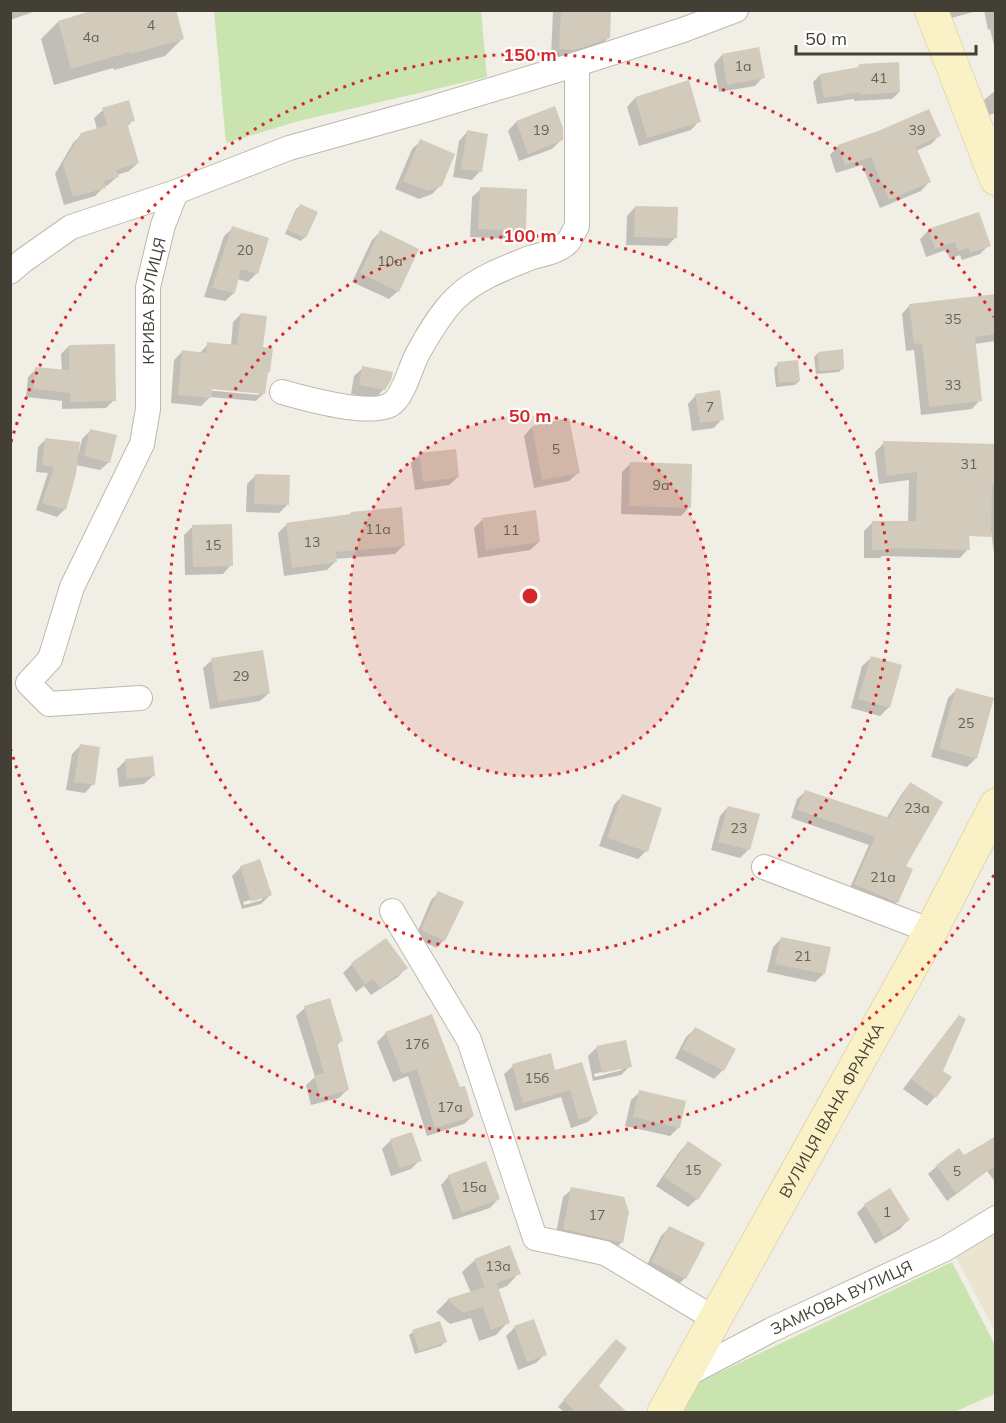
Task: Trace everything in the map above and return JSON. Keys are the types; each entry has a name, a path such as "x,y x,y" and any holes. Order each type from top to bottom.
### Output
{"street":[{"path":"10,272 71,227 176,192 290,148 577,64 683,30 736,10"},
{"path":"931,10 996,179"},
{"path":"282,392 327,404 365,408 392,404 398,399 417,355 434,326 457,297 483,278 562,247 568,241 577,226 577,64"},
{"name":"КРИВА ВУЛИЦЯ","path":"140,698 49,704 28,683 50,658 72,587 142,444 148,409 148,287 163,225 176,192"},
{"name":"ВУЛИЦЯ ІВАНА ФРАНКА","path":"664,1413 931,931 996,805"},
{"path":"764,867 931,931"},
{"path":"392,911 469,1040 535,1238 605,1253 715,1319"},
{"name":"ЗАМКОВА ВУЛИЦЯ","path":"684,1376 771,1330 945,1249 996,1218"}],"shaded area":[{"path":"995,1223 995,1331 951,1248"}],"green space":[{"path":"214,11 481,11 487,77 299,121 226,143"},
{"path":"952,1262 995,1345 995,1394 954,1412 683,1412 693,1385"}],"building":[{"path":"94,10 176,10 184,39 71,69 58,21"},
{"path":"561,10 611,10 610,38 575,50 559,49"},
{"path":"759,47 765,78 727,85 722,54"},
{"path":"899,62 900,92 860,95 860,92 824,98 820,74 859,67 859,64"},
{"path":"689,80 701,122 647,138 635,97"},
{"path":"129,100 135,121 127,123 139,163 116,170 119,177 104,181 106,188 73,197 63,164 81,133 107,125 102,108"},
{"path":"555,106 563,128 563,140 528,154 516,121"},
{"path":"929,109 941,136 916,147 931,182 889,200 871,157 845,165 838,145"},
{"path":"467,130 488,134 482,172 461,169"},
{"path":"420,139 455,154 442,186 428,191 403,181"},
{"path":"480,187 527,189 526,231 478,229"},
{"path":"300,204 318,212 306,238 287,230"},
{"path":"635,206 678,207 677,238 634,237"},
{"path":"979,212 991,246 970,253 969,248 958,251 955,242 935,249 928,229"},
{"path":"232,226 269,238 258,274 241,269 235,293 212,288"},
{"path":"380,230 419,249 399,292 360,273"},
{"path":"996,294 996,334 975,337 982,401 929,407 922,343 914,344 909,304"},
{"path":"241,313 267,316 263,347 273,348 265,394 212,389 211,398 178,395 182,350 206,353 207,342 237,345"},
{"path":"115,344 116,401 70,402 70,393 33,389 35,367 69,370 69,345"},
{"path":"843,349 844,369 819,371 818,352"},
{"path":"798,360 800,381 779,383 777,362"},
{"path":"362,366 393,372 385,390 359,385"},
{"path":"720,390 724,420 700,423 695,394"},
{"path":"569,418 580,473 542,480 532,426"},
{"path":"90,429 117,435 110,463 84,456"},
{"path":"45,438 80,442 76,474 66,510 42,503 54,467 42,465"},
{"path":"883,441 996,444 996,485 992,485 991,537 969,536 970,550 890,548 890,550 872,550 872,521 916,521 917,472 887,476"},
{"path":"456,449 459,477 423,482 419,453"},
{"path":"630,462 692,464 691,508 629,506"},
{"path":"255,474 290,475 289,505 254,504"},
{"path":"402,507 405,546 336,552 337,562 292,568 286,523 351,514 351,512"},
{"path":"536,510 540,542 486,550 482,518"},
{"path":"232,524 233,566 193,567 192,525"},
{"path":"263,650 270,693 218,702 211,658"},
{"path":"871,656 902,665 890,708 858,699"},
{"path":"956,688 994,698 977,759 939,748"},
{"path":"80,744 100,747 95,785 74,782"},
{"path":"153,756 155,776 127,779 125,759"},
{"path":"910,782 943,802 906,866 913,869 898,903 854,884 875,837 797,810 805,790 889,818"},
{"path":"622,794 662,808 648,852 607,838"},
{"path":"728,806 760,814 750,850 718,842"},
{"path":"260,859 272,895 251,902 240,866"},
{"path":"438,891 464,902 445,941 421,930"},
{"path":"781,937 831,947 825,974 775,964"},
{"path":"386,938 408,968 380,988 373,979 365,984 351,963"},
{"path":"330,998 343,1041 337,1042 349,1090 320,1098 314,1075 324,1073 304,1006"},
{"path":"432,1014 460,1087 465,1086 474,1116 435,1128 417,1069 402,1074 385,1032"},
{"path":"959,1015 966,1019 943,1071 952,1077 936,1098 911,1079"},
{"path":"695,1027 736,1049 724,1071 682,1049"},
{"path":"626,1040 632,1067 602,1073 596,1046"},
{"path":"551,1053 555,1070 582,1062 598,1114 579,1120 570,1090 523,1103 512,1064"},
{"path":"639,1090 686,1101 680,1128 633,1117"},
{"path":"412,1132 422,1161 399,1168 390,1139"},
{"path":"996,1136 996,1165 956,1193 936,1165 959,1148 964,1155"},
{"path":"688,1141 722,1164 698,1200 664,1177"},
{"path":"486,1161 500,1199 462,1213 448,1175"},
{"path":"571,1187 624,1197 629,1212 623,1243 563,1229"},
{"path":"890,1188 910,1220 884,1236 864,1204"},
{"path":"669,1226 705,1243 686,1279 651,1262"},
{"path":"510,1245 521,1274 489,1286 497,1284 510,1323 491,1330 483,1307 463,1313 447,1299 485,1287 474,1259"},
{"path":"534,1319 547,1355 527,1362 514,1326"},
{"path":"440,1321 447,1342 419,1351 412,1330"},
{"path":"616,1339 627,1348 599,1386 628,1413 577,1413 563,1400"}]}
